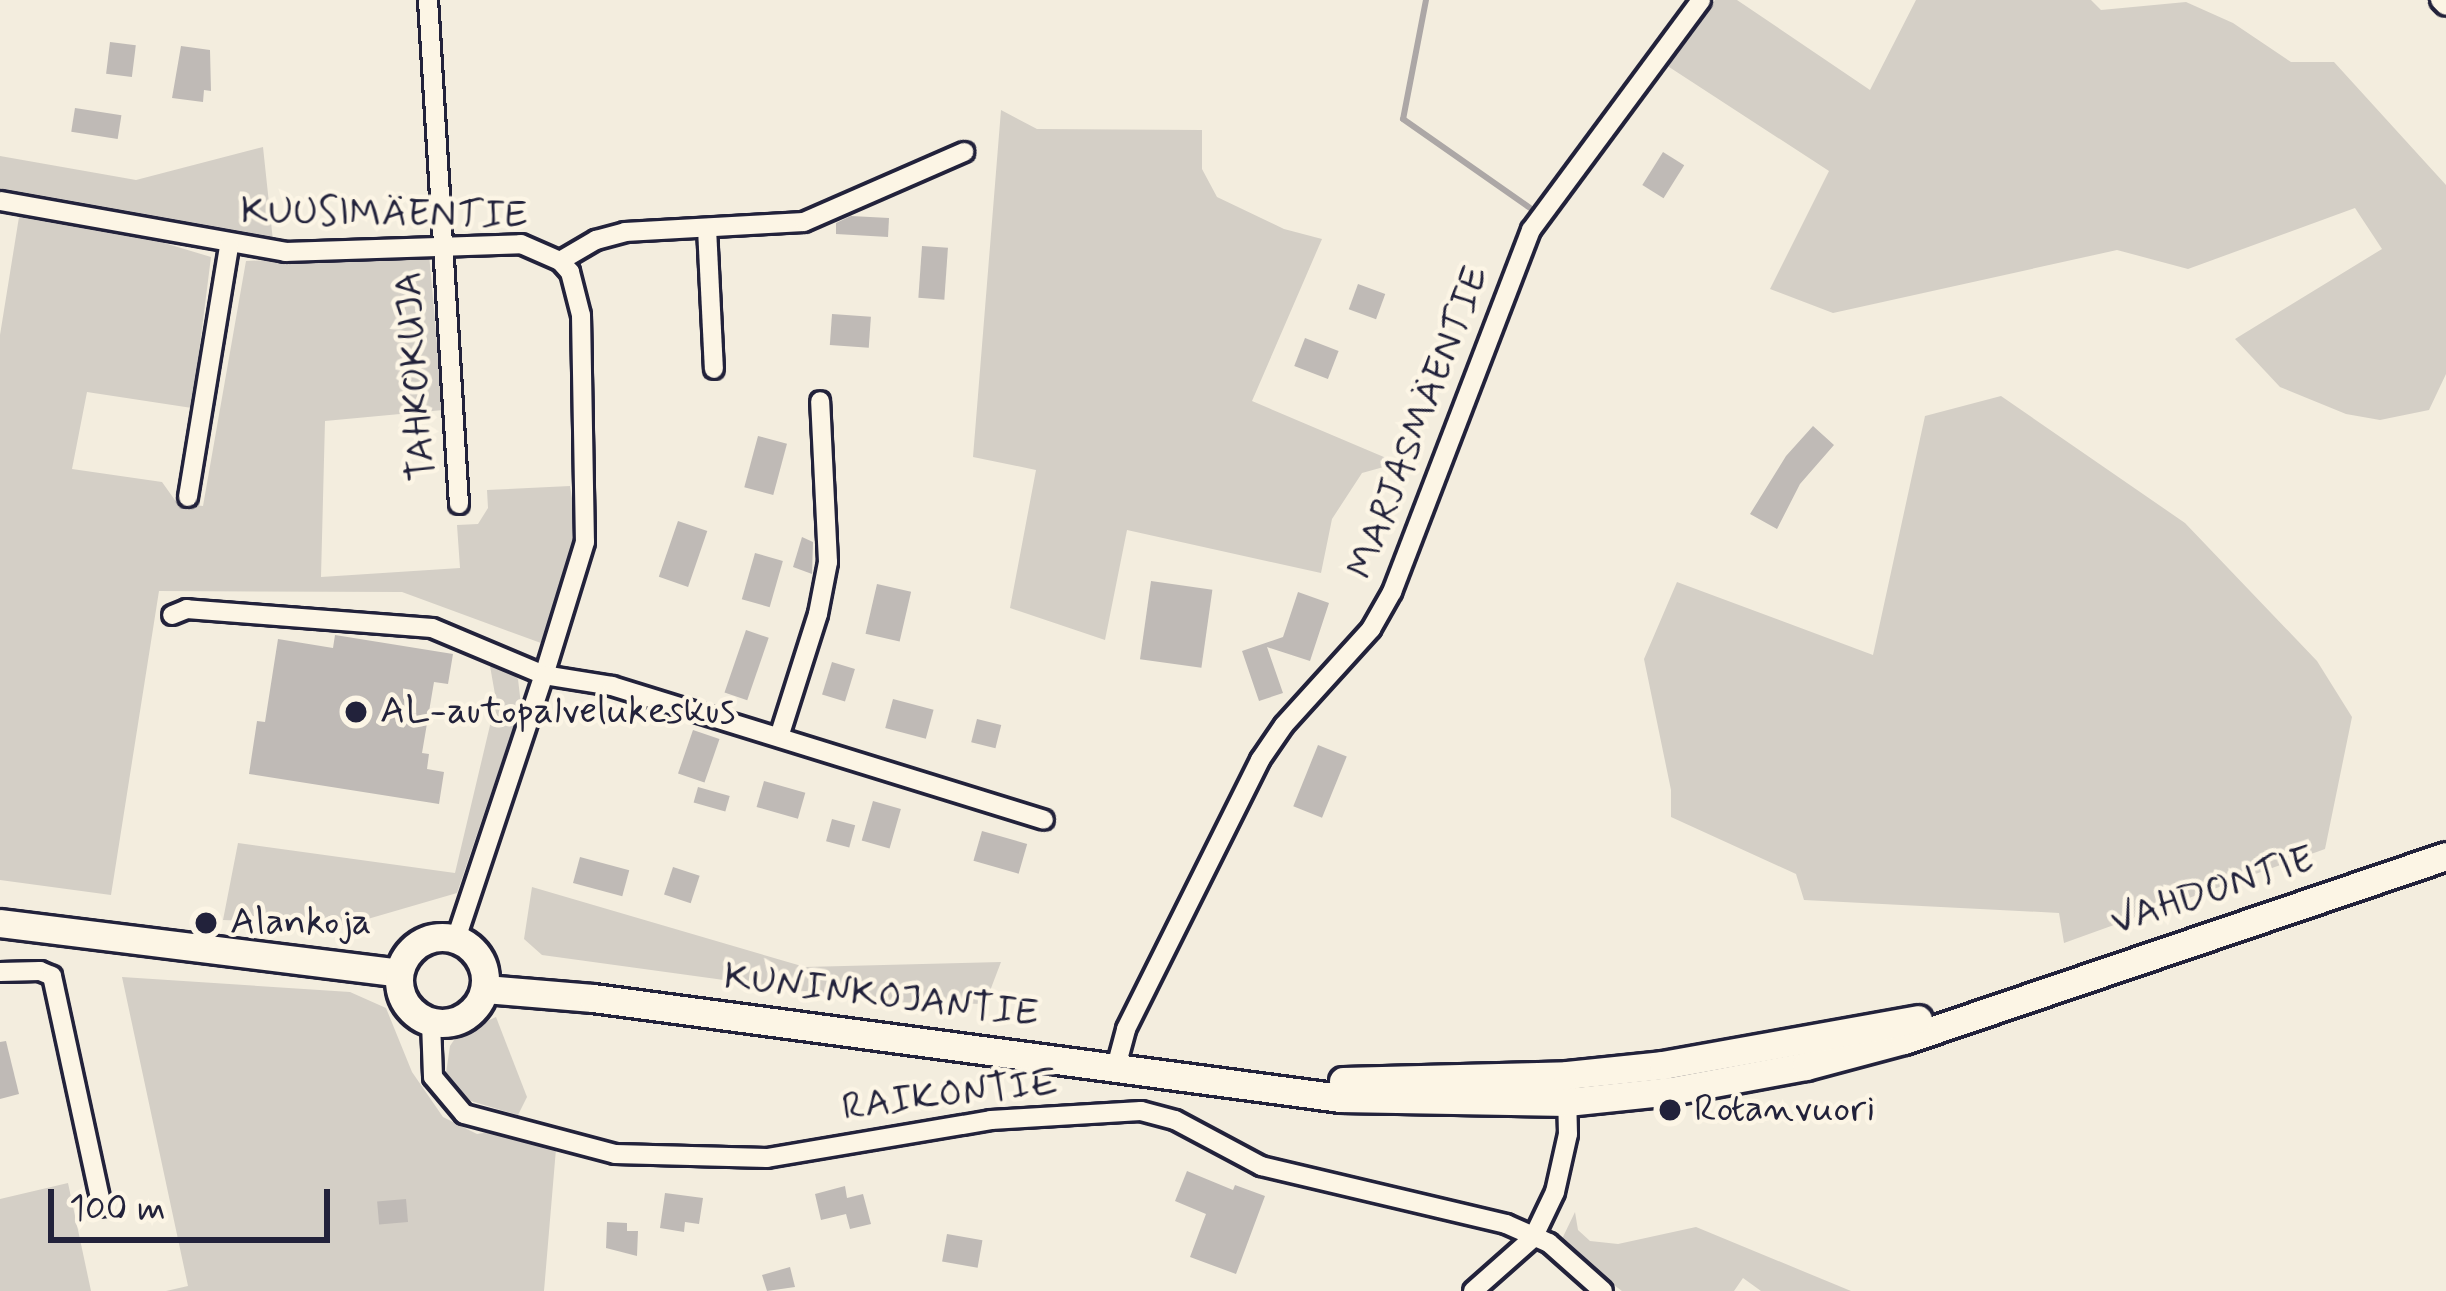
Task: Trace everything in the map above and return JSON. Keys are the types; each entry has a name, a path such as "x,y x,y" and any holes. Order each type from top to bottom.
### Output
{"main road":[{"name":"VAHDONTIE","path":"1567,1089 2004,1003 2446,856"},
{"path":"0,923 400,973"},
{"path":"441,937 456,939 483,964 485,989 470,1013 445,1024 430,1022 403,998 400,973 414,947 441,937"},
{"name":"KUNINKOJANTIE","path":"485,989 1267,1084 1340,1098 1427,1103 1567,1089"}],"street":[{"name":"TAHKOKUJA","path":"428,0 459,504"},
{"name":"MARJASMÄENTIE","path":"1116,1067 1126,1029 1260,760 1284,725 1371,629 1392,592 1531,230 1700,0"},
{"path":"560,261 596,240 625,232 804,222 964,152"},
{"name":"KUUSIMÄENTIE","path":"1,205 284,252 441,243 521,244 560,261 570,272 580,315 585,542 456,939"},
{"path":"707,228 714,369"},
{"path":"188,497 229,246"},
{"path":"779,737 818,614 828,562 820,401"},
{"path":"172,615 187,609 432,628 544,675 612,686 1044,820"},
{"path":"0,972 40,971 52,976 102,1207"},
{"name":"RAIKONTIE","path":"430,1022 433,1077 464,1114 615,1154 767,1158 992,1120 1141,1111 1175,1120 1262,1166 1506,1224 1550,1243 1603,1291"},
{"path":"1473,1291 1533,1238 1562,1172 1567,1089"}],"shaded area":[{"path":"1715,0 1737,0 1870,90 1916,0 2091,0 2101,10 2186,2 2233,23 2291,62 2334,62 2446,185 2446,374 2429,410 2380,420 2346,414 2280,387 2235,339 2382,249 2355,208 2188,269 2117,250 1833,313 1770,289 1829,171 1666,65"},
{"path":"1001,110 1037,129 1202,130 1202,169 1217,197 1284,229 1322,239 1252,401 1398,463 1362,473 1332,519 1321,573 1127,530 1105,640 1010,608 1036,470 973,457"},
{"path":"263,147 273,241 0,189 0,156 136,180"},
{"path":"19,217 161,242 211,257 192,408 87,392 72,469 162,482 177,503 203,506 246,261 429,254 443,410 325,421 321,577 460,568 457,525 478,524 488,508 487,490 570,486 579,541 541,643 402,592 159,591 111,895 0,880 0,335"},
{"path":"2001,396 2185,523 2317,661 2352,717 2325,849 2064,943 2059,913 1804,900 1796,874 1671,817 1671,790 1644,659 1677,582 1873,655 1925,416"},
{"path":"502,665 518,679 521,705 457,893 347,925 223,920 238,843 455,873 496,700 490,666"},
{"path":"532,887 805,967 1001,962 985,1004 884,1002 542,955 524,939"},
{"path":"122,977 350,992 386,1008 412,1072 443,1117 477,1134 519,1127 557,1137 544,1291 166,1291 188,1286"},
{"path":"496,1017 527,1097 518,1115 464,1099 446,1073 450,1046 458,1034"},
{"path":"68,1183 91,1291 0,1291 0,1199"},
{"path":"1575,1212 1578,1230 1590,1241 1618,1244 1696,1227 1851,1291 1761,1291 1743,1278 1734,1291 1622,1291 1571,1253 1562,1239"}],"building":[{"path":"110,42 136,45 132,77 106,74"},
{"path":"181,46 210,50 211,91 204,90 203,102 172,98"},
{"path":"75,108 121,115 118,139 71,132"},
{"path":"1663,152 1684,165 1664,198 1642,185"},
{"path":"851,216 889,218 888,237 836,234 836,223"},
{"path":"922,246 948,248 944,300 918,298"},
{"path":"1358,284 1385,294 1376,319 1349,309"},
{"path":"832,314 871,317 869,348 830,345"},
{"path":"1305,338 1339,351 1328,379 1294,366"},
{"path":"1813,426 1834,445 1800,484 1777,529 1750,514 1786,456"},
{"path":"758,436 787,444 773,495 744,487"},
{"path":"678,521 707,531 688,587 659,577"},
{"path":"802,537 813,542 812,574 793,567"},
{"path":"755,553 783,561 770,607 742,599"},
{"path":"1151,581 1212,590 1201,668 1140,659"},
{"path":"877,584 911,592 900,642 866,634"},
{"path":"1298,592 1329,603 1310,661 1267,647 1283,693 1259,701 1242,651 1283,637"},
{"path":"746,630 769,638 747,700 725,692"},
{"name":"AL-autopalvelukeskus","path":"335,635 453,654 448,684 434,682 422,753 429,754 427,769 444,772 439,804 249,774 257,721 265,722 278,639 333,648"},
{"path":"832,662 855,669 845,702 822,695"},
{"path":"893,699 934,710 926,739 885,728"},
{"path":"977,719 1001,725 995,748 971,742"},
{"path":"693,730 719,739 704,783 678,773"},
{"path":"1318,745 1347,757 1322,818 1293,806"},
{"path":"764,781 805,793 798,819 757,807"},
{"path":"698,787 730,796 725,811 694,802"},
{"path":"873,801 901,809 890,848 862,840"},
{"path":"832,819 855,825 849,847 826,841"},
{"path":"982,831 1027,844 1019,874 973,861"},
{"path":"580,857 629,870 622,896 573,883"},
{"path":"673,867 700,876 691,903 664,895"},
{"path":"6,1041 19,1094 0,1099 0,1042"},
{"path":"1187,1171 1233,1190 1235,1185 1265,1196 1236,1274 1190,1257 1206,1214 1175,1201"},
{"path":"845,1186 847,1198 863,1194 871,1224 850,1229 846,1214 821,1220 815,1194"},
{"path":"665,1193 703,1198 699,1224 685,1222 684,1232 660,1228"},
{"path":"406,1199 408,1222 379,1224 377,1202"},
{"path":"607,1222 627,1223 627,1231 638,1231 637,1256 606,1248"},
{"path":"947,1234 982,1240 978,1268 942,1262"},
{"path":"790,1267 795,1287 767,1291 762,1275"}],"waterway":[{"path":"1426,0 1403,119 1530,208"}],"place":[{"name":"AL-autopalvelukeskus","path":"356,712"},
{"name":"Alankoja","path":"206,923"},
{"name":"Rotanvuori","path":"1670,1110"}]}
